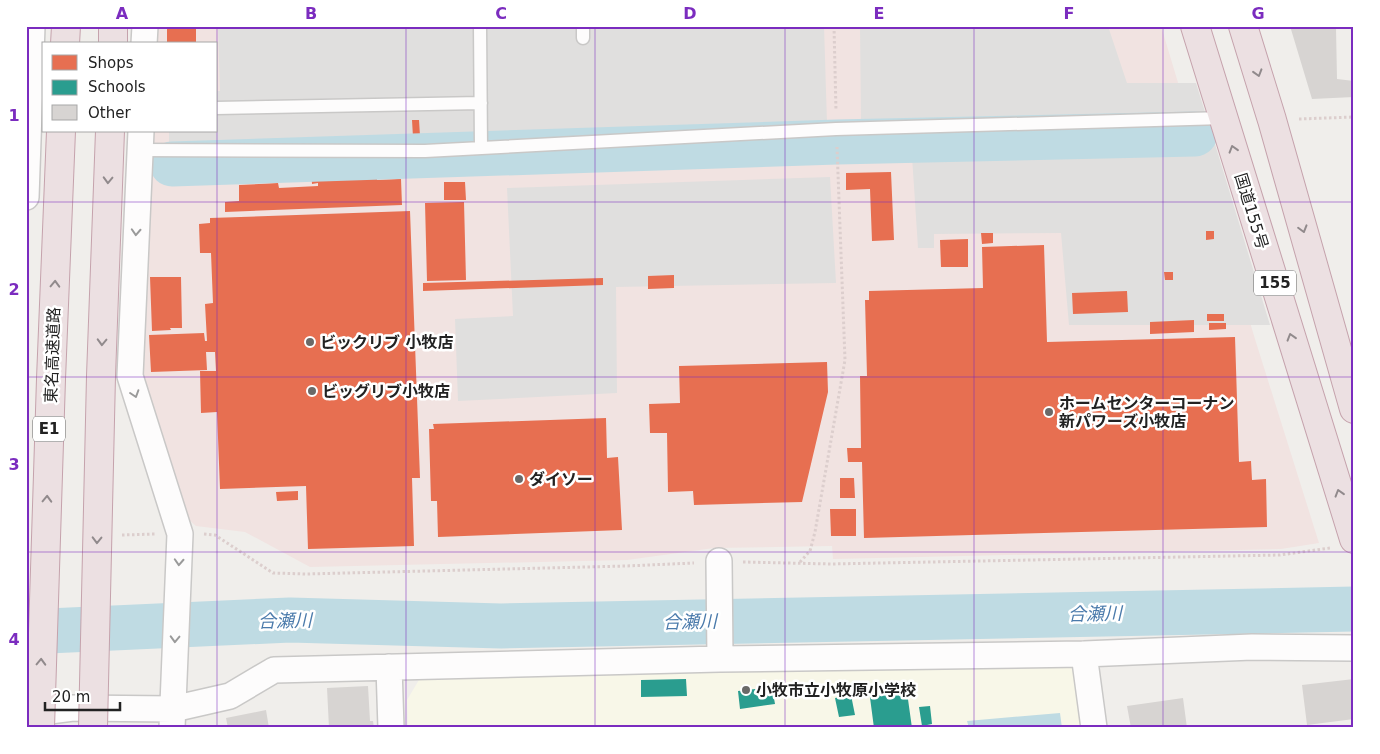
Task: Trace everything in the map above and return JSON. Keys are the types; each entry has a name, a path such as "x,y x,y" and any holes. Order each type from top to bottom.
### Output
{"highway":[{"path":"65,42 66,26"},
{"path":"113,26 113,42"},
{"name":"国道155号","path":"1195,26 1224,118 1342,544"},
{"name":"155","path":"1244,26 1354,409"},
{"name":"東名高速道路","path":"40,728 61,132"},
{"path":"93,728 101,376 110,132"}],"street":[{"path":"26,197 32,26"},
{"path":"144,42 145,26"},
{"path":"141,141 130,376 180,534 172,718"},
{"path":"719,561 720,659"},
{"path":"26,714 73,708 172,718 230,696 274,670 720,659 1084,654 1252,647 1354,648"},
{"path":"1084,654 1094,728"},
{"path":"389,666 391,728"}],"lane":[{"path":"480,26 482,148"},
{"path":"218,108 481,103"},
{"path":"141,141 425,151 836,130 1224,118"}],"path":[{"path":"800,562 810,552 816,532 845,360 834,26"},
{"path":"1272,120 1354,117"},
{"path":"180,534 215,535 273,573 306,574 616,566 719,561 831,564 1280,555 1342,544"}],"shaded area":[{"path":"158,26 1161,26 1255,339 1319,543 1281,549 833,559 832,546 714,548 627,560 310,567 245,532 196,526 188,519 141,375 152,132 218,132 218,42 157,42"},
{"path":"218,26 824,26 827,123 398,140 169,142 169,132 218,132 218,91 220,91"},
{"path":"860,26 1108,26 1127,83 1196,83 1205,112 861,121"},
{"path":"1215,144 1270,325 1069,325 1061,233 934,234 934,248 918,248 912,156"},
{"path":"830,177 836,283 616,287 617,393 458,401 455,319 513,316 507,188"},
{"name":"小牧市立小牧原小学校","path":"1075,658 1084,728 408,728 407,700 419,680"}],"water":[{"path":"1060,713 1062,728 969,728 967,721"}],"building: Shops":[{"path":"167,26 196,26 196,42 167,42"},
{"path":"412,120 419,120 420,136 413,137"},
{"path":"424,158 465,158 465,169 423,169"},
{"path":"401,159 412,159 412,170 401,171"},
{"path":"357,162 376,162 377,180 401,179 402,205 225,212 225,202 239,201 239,185 278,183 279,188 318,186 318,183 312,184 311,167 357,165"},
{"path":"891,172 894,240 872,241 870,189 846,190 846,173"},
{"path":"444,182 465,182 466,200 444,200"},
{"path":"464,202 466,280 427,281 425,203"},
{"name":"ビッグリブ小牧店","path":"410,211 420,478 412,478 414,546 308,549 306,486 220,489 217,412 201,413 200,371 216,371 215,352 206,352 207,370 151,372 149,335 204,333 205,341 207,341 205,304 213,303 211,253 200,253 199,224 210,223 210,218"},
{"path":"1206,231 1214,231 1214,239 1206,240"},
{"path":"981,233 993,233 993,243 982,244"},
{"path":"968,239 968,267 941,267 940,240"},
{"name":"ホームセンターコーナン 新パワーズ小牧店","path":"1044,245 1047,342 1235,337 1239,462 1251,461 1252,480 1266,479 1267,527 864,538 862,462 848,462 847,448 861,448 860,376 867,376 865,300 869,300 869,291 983,288 982,247"},
{"path":"1164,272 1173,272 1173,280 1165,280"},
{"path":"674,275 674,288 648,289 648,276"},
{"path":"150,277 181,277 182,328 152,331"},
{"path":"603,278 603,285 423,291 423,283"},
{"path":"1127,291 1128,312 1073,314 1072,293"},
{"path":"1207,314 1224,314 1224,321 1207,321"},
{"path":"1194,320 1194,332 1150,334 1150,322"},
{"path":"1209,323 1226,323 1226,329 1209,330"},
{"path":"827,362 828,392 802,502 694,505 693,491 668,492 667,433 650,433 649,404 680,403 679,366"},
{"path":"606,418 607,458 618,457 622,530 438,537 437,501 431,501 429,429 434,429 433,424"},
{"path":"840,478 854,478 855,498 840,498"},
{"path":"298,491 298,500 277,501 276,492"},
{"path":"830,509 856,509 856,536 831,536"}],"building: Schools":[{"path":"686,679 687,696 641,697 641,680"},
{"path":"906,685 912,728 874,728 869,690"},
{"path":"772,687 775,704 740,709 738,691"},
{"path":"851,695 855,715 839,717 835,698"},
{"path":"930,706 932,724 922,726 919,707"}],"building: Other":[{"path":"1290,26 1354,26 1354,28 1336,28 1337,79 1354,81 1354,97 1312,99"},
{"path":"1354,679 1354,719 1307,725 1302,685"},
{"path":"368,686 370,721 373,721 374,728 329,728 327,688"},
{"path":"1183,698 1187,728 1131,728 1127,706"},
{"path":"266,710 269,728 228,728 226,718"}],"waterway":[{"path":"172,164 837,142 1195,134"},
{"name":"合瀬川","path":"26,632 290,620 501,626 1354,609"}],"place":[{"name":"ビックリブ 小牧店","path":"310,342"},
{"name":"ビッグリブ小牧店","path":"312,391"},
{"name":"ホームセンターコーナン 新パワーズ小牧店","path":"1049,412"},
{"name":"ダイソー","path":"519,479"},
{"name":"小牧市立小牧原小学校","path":"746,690"}]}
